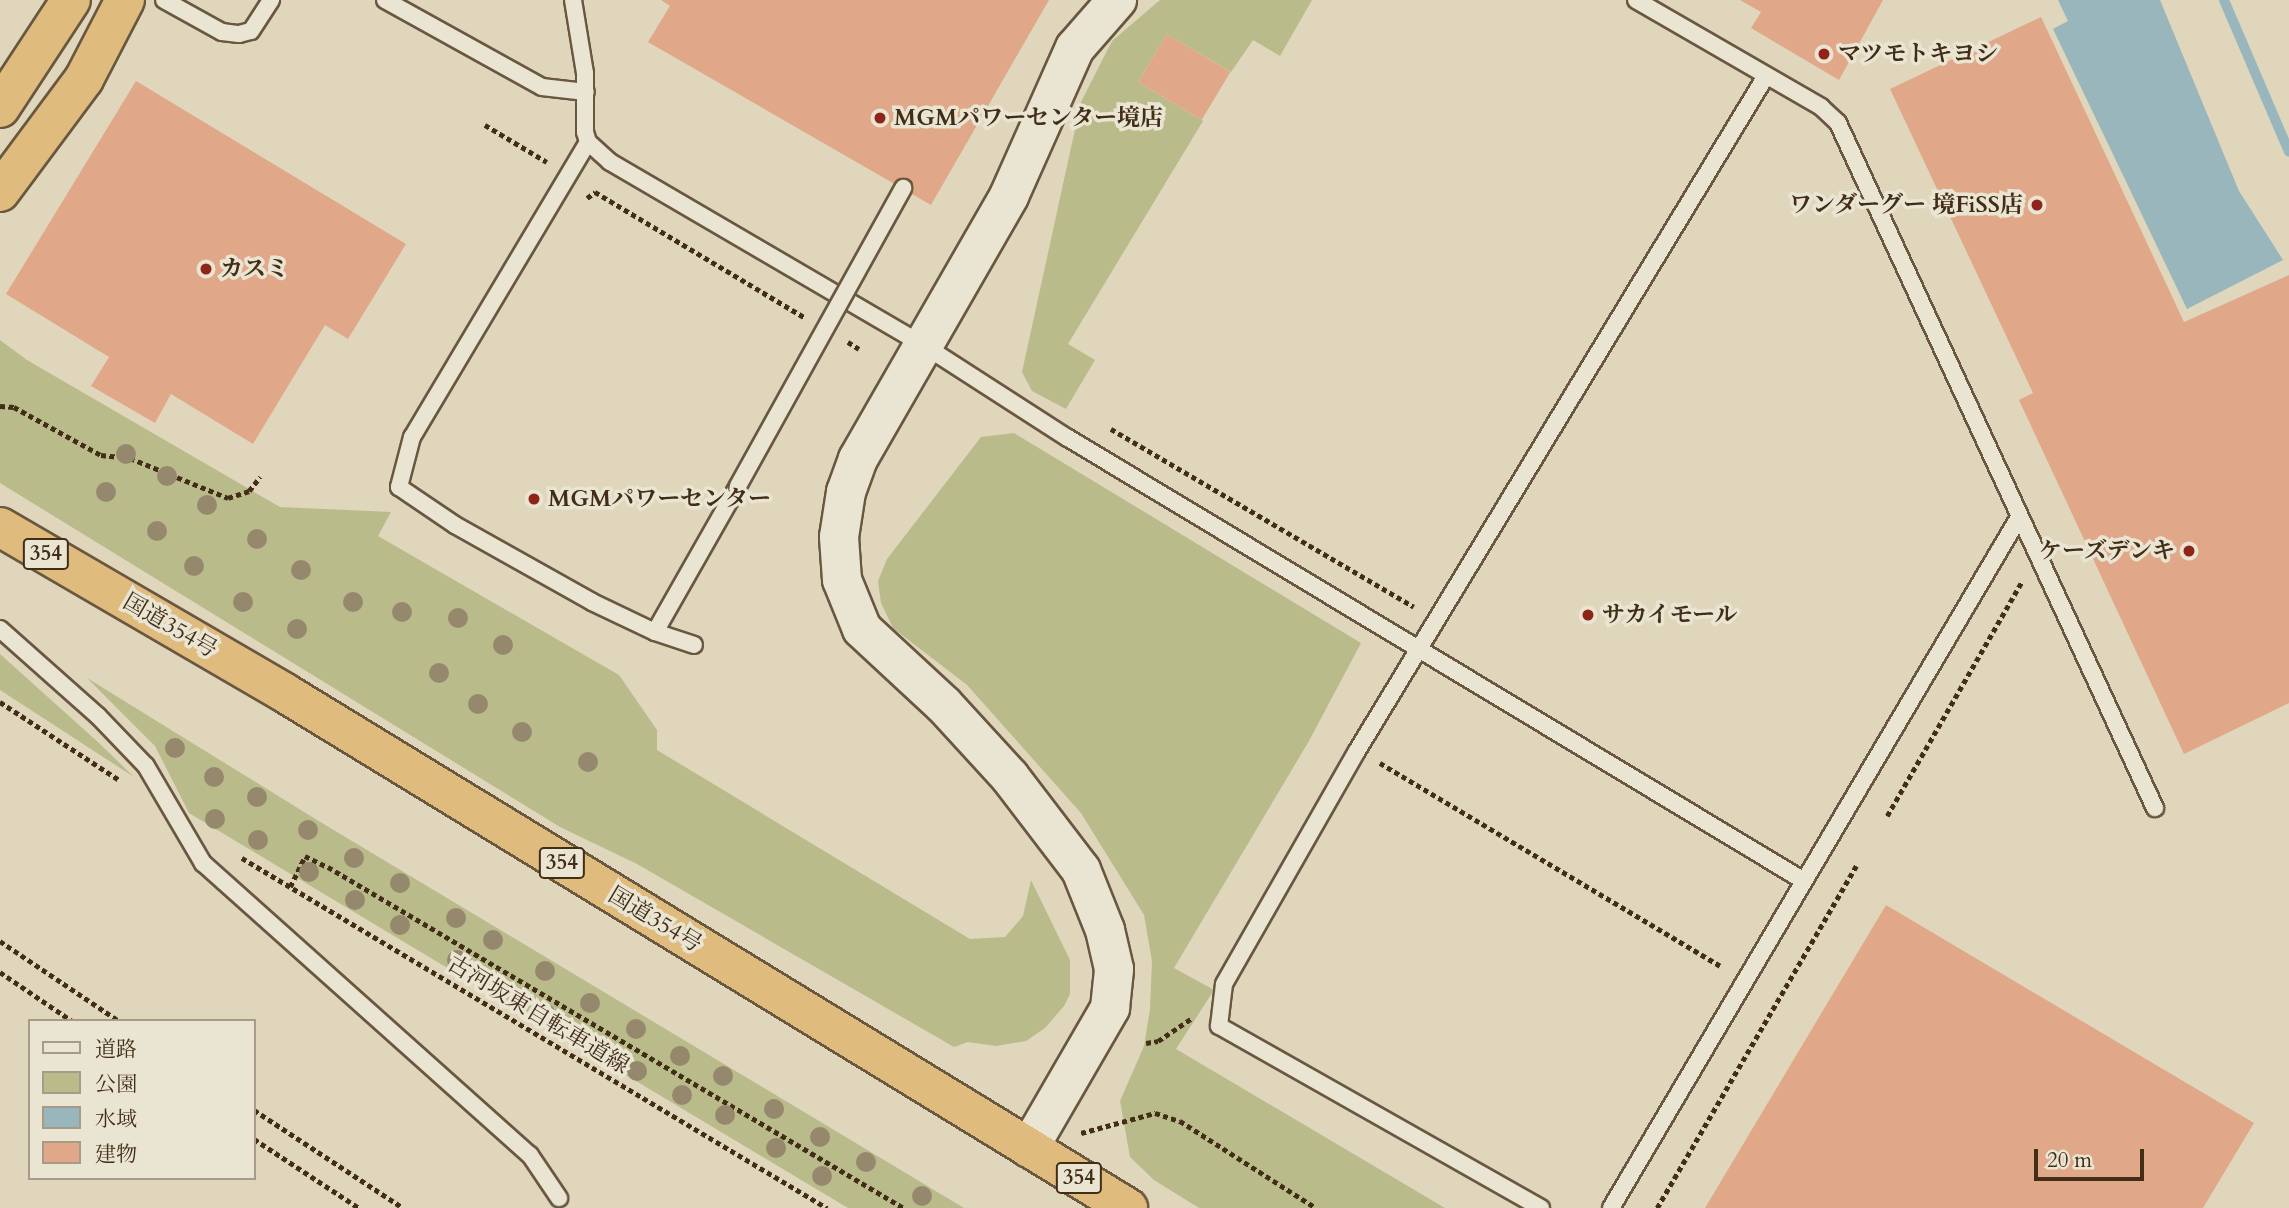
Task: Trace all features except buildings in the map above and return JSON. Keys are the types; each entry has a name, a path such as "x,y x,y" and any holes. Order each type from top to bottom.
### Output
{"highway":[{"path":"0,108 71,0"},
{"path":"0,192 84,79 125,0"},
{"name":"国道354号","path":"0,527 297,701 1128,1208"}],"street":[{"path":"1029,1148 1110,1008 1114,968 1105,930 1081,870 1002,768 944,705 862,629 842,580 839,537 845,492 858,459 1009,196 1075,48 1117,0"}],"lane":[{"path":"164,0 222,32 239,34 251,31 271,0"},
{"path":"385,0 542,87 586,92"},
{"path":"573,0 586,92 587,142 412,437 399,487 455,525 655,632 694,645"},
{"path":"1636,0 1821,107 1838,123 2018,519 2155,808"},
{"path":"1541,1208 1219,1026 1224,984 1419,649 1766,76"},
{"path":"587,142 610,162 925,346 1068,438 1804,881"},
{"path":"655,632 903,188"},
{"path":"1611,1208 2018,519"},
{"path":"0,629 98,716 146,766 203,863 530,1156 559,1198"}],"path":[{"path":"485,125 548,163"},
{"path":"579,210 596,192 811,321"},
{"path":"835,335 859,349"},
{"path":"0,405 14,407 101,455 130,458 228,498 250,491 260,477"},
{"path":"1102,424 1414,607 1419,598"},
{"path":"1887,816 2022,581"},
{"path":"0,702 131,787"},
{"path":"1373,759 1720,966"},
{"name":"古河坂東自転車道線","path":"231,852 827,1208"},
{"path":"289,887 305,856 328,867 904,1208"},
{"path":"1657,1208 1856,866"},
{"path":"0,941 116,1019"},
{"path":"0,972 69,1019"},
{"path":"1146,1043 1158,1041 1192,1018"},
{"path":"256,1111 402,1208"},
{"path":"1029,1148 1155,1114 1180,1121 1316,1208"},
{"path":"256,1140 359,1208"}],"green space":[{"path":"1160,0 1312,0 1280,56 1253,40 1231,72 1167,34 1138,82 1203,121 1068,344 1095,360 1066,409 1032,391 1022,372 1081,102 1112,41"},
{"path":"0,340 27,360 280,507 391,512 378,536 619,675 657,730 657,750 970,939 1005,937 1023,916 1031,880 1070,960 1070,994 1064,1006 1045,1028 1026,1041 996,1046 968,1042 954,1047 637,864 560,827 0,483"},
{"path":"1014,433 1361,643 1309,741 1174,968 1214,990 1176,1049 1445,1208 1199,1208 1154,1180 1130,1157 1120,1101 1144,1046 1150,1009 1152,961 1144,915 1081,813 967,685 893,628 881,603 878,581 887,559 981,437"},
{"path":"0,654 99,743 134,777 0,690"},
{"path":"87,678 317,820 964,1208 848,1208 189,813 155,746"}],"water":[{"path":"2058,0 2160,0 2239,191 2283,260 2187,309 2053,29 2068,21"}],"waterway":[{"path":"2224,0 2289,152"}],"place":[{"name":"マツモトキヨシ","path":"1824,54"},
{"name":"MGMパワーセンター境店","path":"880,118"},
{"name":"ワンダーグー 境FiSS店","path":"2037,205"},
{"name":"カスミ","path":"206,269"},
{"name":"MGMパワーセンター","path":"534,499"},
{"name":"ケーズデンキ","path":"2189,551"},
{"name":"サカイモール","path":"1588,615"}]}
